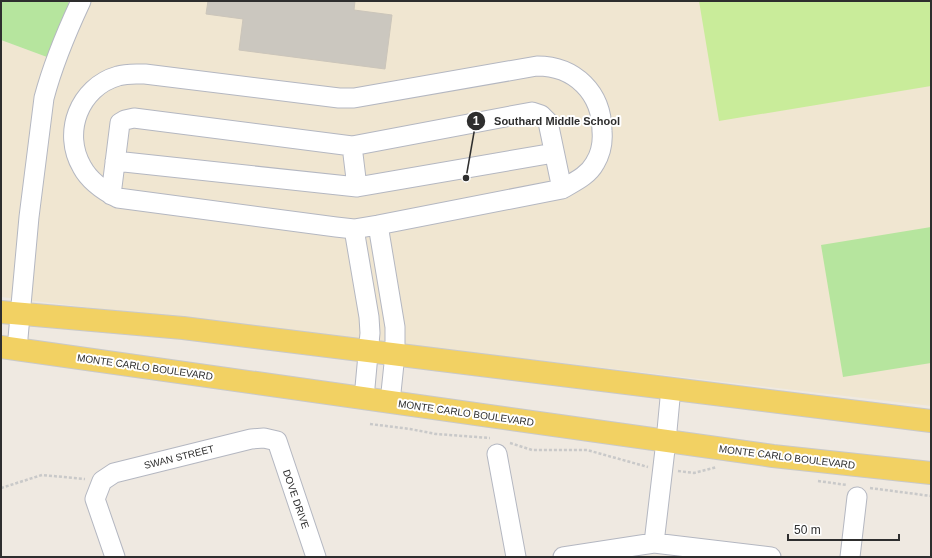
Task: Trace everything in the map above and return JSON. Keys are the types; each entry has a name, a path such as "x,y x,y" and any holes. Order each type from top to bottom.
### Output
{"main road":[{"path":"10,313 183,328 931,421"},
{"name":"MONTE CARLO BOULEVARD","path":"9,348 773,456 931,473"}],"street":[{"path":"9,348 10,313 29,217 44,98 57,55 81,1"},
{"path":"537,66 548,66 559,68 574,76 592,94 601,114 602,146 595,164 586,174 562,189 354,229 128,200 111,195 88,177 76,156 73,132 74,122 77,112 88,95 105,81 117,76 130,74 145,74 338,98 354,98 537,66"},
{"path":"111,195 120,123 134,118 352,146 532,112 541,115 548,122 562,189"},
{"path":"352,146 357,187"},
{"path":"116,161 357,187 554,153"},
{"path":"378,225 395,327 395,354 390,402"},
{"path":"354,229 369,317 364,398"},
{"path":"654,543 671,388"},
{"name":"SWAN STREET","path":"102,481 114,473 251,439 264,438 277,440"},
{"name":"DOVE DRIVE","path":"277,440 316,557"},
{"path":"498,454 516,557"},
{"path":"102,481 95,498 115,557"},
{"path":"850,557 857,497"},
{"path":"563,557 619,553 654,543 683,552 771,557"}],"path":[{"path":"1,488 42,475 102,481"}],"shaded area":[{"path":"69,1 931,1 931,406 1,297 1,40 55,60"}],"green space":[{"path":"1,1 69,1 55,60 1,40"},
{"path":"699,1 931,1 931,86 719,121"},
{"path":"931,227 931,363 843,377 821,245"}],"building":[{"path":"208,1 355,1 354,10 392,15 385,69 239,50 243,19 206,14"}],"place":[{"name":"Southard Middle School","path":"466,178"}]}
